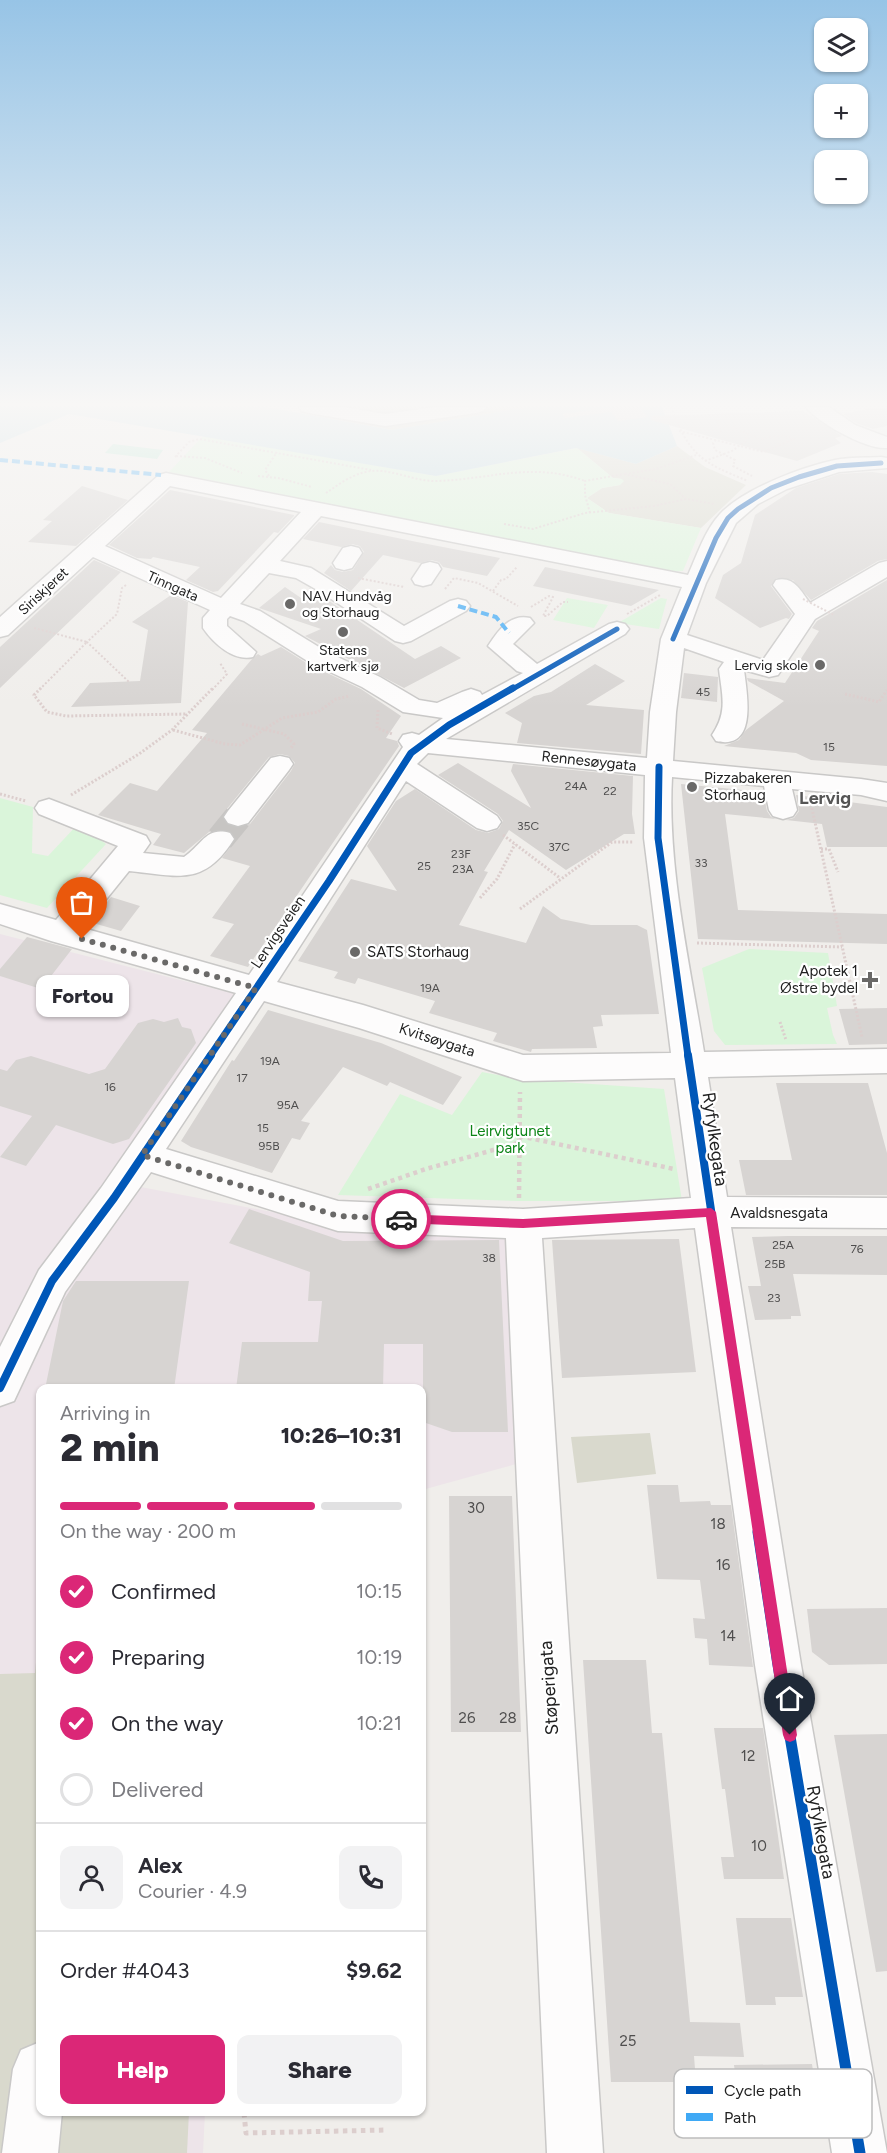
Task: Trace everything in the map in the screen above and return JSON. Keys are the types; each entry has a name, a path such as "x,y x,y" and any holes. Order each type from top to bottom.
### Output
{"street":[{"name":"Siriskjeret","path":"0,630 134,507"},
{"path":"244,652 214,628 215,618 315,507"},
{"path":"348,507 530,551 695,583"},
{"name":"Ryfylkegata","path":"740,507 721,528 695,583 671,651 659,767 658,838 778,1665 846,2069"},
{"name":"Tinngata","path":"89,548 207,601 252,616 318,657 371,682 412,707 428,711 449,708 558,650 567,649 574,653"},
{"path":"265,565 303,573 403,636 458,606"},
{"path":"671,651 769,670 805,606 887,568"},
{"path":"784,585 805,606"},
{"path":"522,623 509,633 500,646 526,666"},
{"name":"Lervigsveien","path":"0,1388 52,1281 101,1216 344,859 411,750 449,725 617,628"},
{"path":"725,735 732,729 735,721 735,665"},
{"path":"411,750 487,822"},
{"name":"Rennesøygata","path":"411,750 659,767 878,788"},
{"path":"238,817 280,765"},
{"path":"776,779 783,810"},
{"path":"49,808 136,843 62,934"},
{"path":"123,861 189,867 201,859 220,839"},
{"name":"Kvitsøygata","path":"0,915 317,1004 523,1068 887,1061"},
{"name":"Avaldsnesgata","path":"142,1155 338,1216 523,1224 711,1212 887,1213"},
{"name":"Støperigata","path":"523,1224 575,2153"},
{"path":"30,2153 36,2103"},
{"name":"Ryfylkegata","path":"857,2138 860,2153"}],"path":[{"path":"588,507 590,513"},
{"path":"498,524 533,530 590,513 641,507"},
{"path":"493,591 530,551"},
{"path":"122,588 117,614 34,695 47,712 66,716 188,714"},
{"path":"805,606 834,615"},
{"path":"44,630 87,642 129,682"},
{"path":"49,808 139,754 172,730 227,674 216,655"},
{"path":"845,694 879,702 887,690"},
{"path":"172,730 225,744 240,744 268,729 282,718 318,712 346,695 355,697"},
{"path":"378,707 377,728 411,750"},
{"path":"242,724 284,734 294,744 280,765"},
{"path":"810,803 862,1037"},
{"path":"487,822 560,878"},
{"path":"520,909 612,842 639,842"},
{"path":"480,898 497,879 514,844"},
{"path":"821,849 830,849 838,872"},
{"path":"693,943 842,947"},
{"path":"847,970 853,970"},
{"path":"523,1068 518,1143 519,1201 523,1224"},
{"path":"520,1136 666,1168 705,1172"},
{"path":"338,1216 339,1199 426,1169 518,1143"},
{"path":"244,2116 246,2133 387,2130"}],"shaded area":[{"path":"601,507 722,507 701,528 609,513"},
{"path":"0,934 235,994 109,1181 341,1225 513,1222 516,1464 426,1489 426,1384 36,1384 36,2116 205,2116 203,2153 0,2153"},
{"path":"650,1433 656,1474 577,1483 571,1437"},
{"path":"36,1662 36,2116 189,2116 187,2153 0,2153 0,1674 35,1673"}],"green space":[{"path":"347,507 601,507 609,513 701,528 683,571 670,572"},
{"path":"567,598 608,605 594,628 553,620"},
{"path":"661,598 667,599 659,629 618,623"},
{"path":"0,798 33,807 32,853 48,856 78,824 106,844 47,908 0,895"},
{"path":"749,949 828,953 837,1006 827,1008 837,1044 725,1045 714,1031 702,968"},
{"name":"Leirvigtunet park","path":"482,1072 520,1079 664,1089 682,1201 519,1201 338,1195 400,1094 452,1115"}],"building":[{"path":"57,507 120,507 76,546 28,542 52,521 43,520"},
{"path":"151,507 257,507 294,515 278,533 274,532 218,591 213,592 186,580 200,567 153,557 151,559 137,558 109,545"},
{"path":"766,507 887,507 887,559 878,561 811,600 793,580 776,578 771,586 792,614 789,619 786,618 760,628 715,598 723,575 741,563 755,515"},
{"path":"319,522 500,558 487,576 443,567 439,562 431,560 420,563 383,555 351,591 324,573 331,565 335,570 343,572 353,570 364,552 360,546 352,544 341,547 303,539"},
{"path":"94,560 121,572 0,688 0,647"},
{"path":"545,567 659,590 631,606 533,586"},
{"path":"887,580 887,766 811,760 796,753 724,746 739,740 746,730 784,701 748,681 747,678 785,683 819,631 812,628 817,621"},
{"name":"Statens kartverk sjø","path":"285,587 301,598 310,588 415,659 441,646 461,658 404,688 305,636 321,629 259,608"},
{"path":"171,595 188,602 181,703 71,707 90,683 140,681 148,630 132,622"},
{"path":"281,647 308,664 361,689 401,716 386,738 397,741 399,746 248,967 210,956 234,924 212,918 250,866 222,858 236,840 232,832 222,829 209,832 184,853 153,845 161,834 98,815 130,783 157,791 207,733 192,730 252,659 258,654 261,656","holes":["280,754 289,756 295,763 291,771 250,824 237,828 226,824 222,818 226,810 269,757"]},
{"path":"595,664 625,681 586,705 644,710 641,754 517,743 522,723 505,713 534,696 551,692"},
{"path":"684,673 718,677 717,702 681,698"},
{"path":"458,763 531,808 511,771 513,764 633,776 632,814 635,834 624,834 566,870 509,830 484,871 488,872 459,925 526,943 543,906 561,919 591,925 637,925 647,930 659,1014 601,1015 603,1026 593,1027 597,1048 532,1049 531,1052 493,1041 497,1033 429,1013 435,1001 358,978 355,984 334,978 338,972 298,961 351,879 397,891 367,846 396,801 415,789 476,830 488,833 499,829 503,821 498,814 438,775"},
{"path":"681,784 763,792 767,811 771,817 776,819 725,814 738,910 887,914 887,944 698,939"},
{"path":"796,795 887,807 887,847 827,847 822,824 786,820 794,818 799,811"},
{"path":"111,897 140,906 121,931 93,923 90,928 87,927"},
{"path":"27,937 72,949 41,989 0,976 0,969"},
{"path":"887,1008 887,1044 849,1045 839,1009"},
{"path":"268,1010 381,1043 462,1077 443,1105 390,1082 387,1086 343,1067 301,1121 310,1123 300,1140 292,1138 272,1173 191,1147 181,1141 232,1060 234,1061"},
{"path":"178,1018 182,1027 191,1029 196,1043 129,1139 113,1144 56,1125 26,1166 0,1157 32,1116 0,1106 0,1069 7,1071 16,1060 31,1056 89,1074 105,1069 138,1023 153,1019 164,1022"},
{"path":"776,1083 868,1083 887,1153 887,1195 746,1195 739,1160 792,1160"},
{"path":"249,1209 343,1241 499,1240 508,1432 452,1432 426,1423 423,1344 384,1344 383,1384 237,1384 242,1342 318,1342 322,1301 308,1301 310,1272 229,1243"},
{"path":"887,1236 887,1275 793,1274 801,1316 791,1316 791,1319 755,1320 748,1286 761,1286 752,1237"},
{"path":"679,1239 696,1372 562,1378 552,1240"},
{"path":"76,1281 189,1281 175,1384 46,1384 63,1301"},
{"path":"647,1485 678,1485 680,1502 710,1501 711,1505 731,1505 753,1667 709,1665 707,1639 695,1638 693,1618 705,1619 700,1580 657,1579"},
{"path":"449,1496 512,1496 521,1732 451,1732"},
{"path":"887,1608 887,1664 829,1665 812,1652 807,1609"},
{"path":"583,1660 646,1660 652,1733 662,1733 690,2022 740,2023 744,2057 694,2056 695,2069 674,2069 674,2082 611,2082"},
{"path":"714,1728 763,1728 784,1879 724,1879 721,1857 734,1857"},
{"path":"887,1734 887,1971 876,1972 834,1735"},
{"path":"736,1918 791,1918 803,1997 775,1997 776,2005 746,2005"},
{"path":"812,2064 813,2069 735,2069 734,2065"}],"tunnel":[{"path":"220,839 238,817"}],"marked path":[{"path":"458,606 496,617 509,633"}],"cycle path":[{"path":"673,639 716,538 728,518 740,507"},
{"path":"0,1388 52,1281 114,1198 329,881 411,753 449,725 617,629"},
{"path":"659,767 658,838 669,927 778,1665 846,2069"},
{"path":"857,2138 860,2153"}],"way so far":[{"path":"82,939 256,988 142,1155 338,1216 401,1219"}],"place":[{"name":"NAV Hundvåg og Storhaug","path":"290,604"},
{"name":"Statens kartverk sjø","path":"343,632"},
{"name":"Lervig skole","path":"820,665"},
{"name":"Pizzabakeren Storhaug","path":"692,787"},
{"name":"Fortou","path":"82,939"},
{"name":"SATS Storhaug","path":"355,952"},
{"name":"Apotek 1 Østre bydel","path":"870,980"}],"district":[{"name":"Lervig","path":"825,798"}],"route":[{"path":"401,1219 523,1224 711,1212 790,1735"}]}
